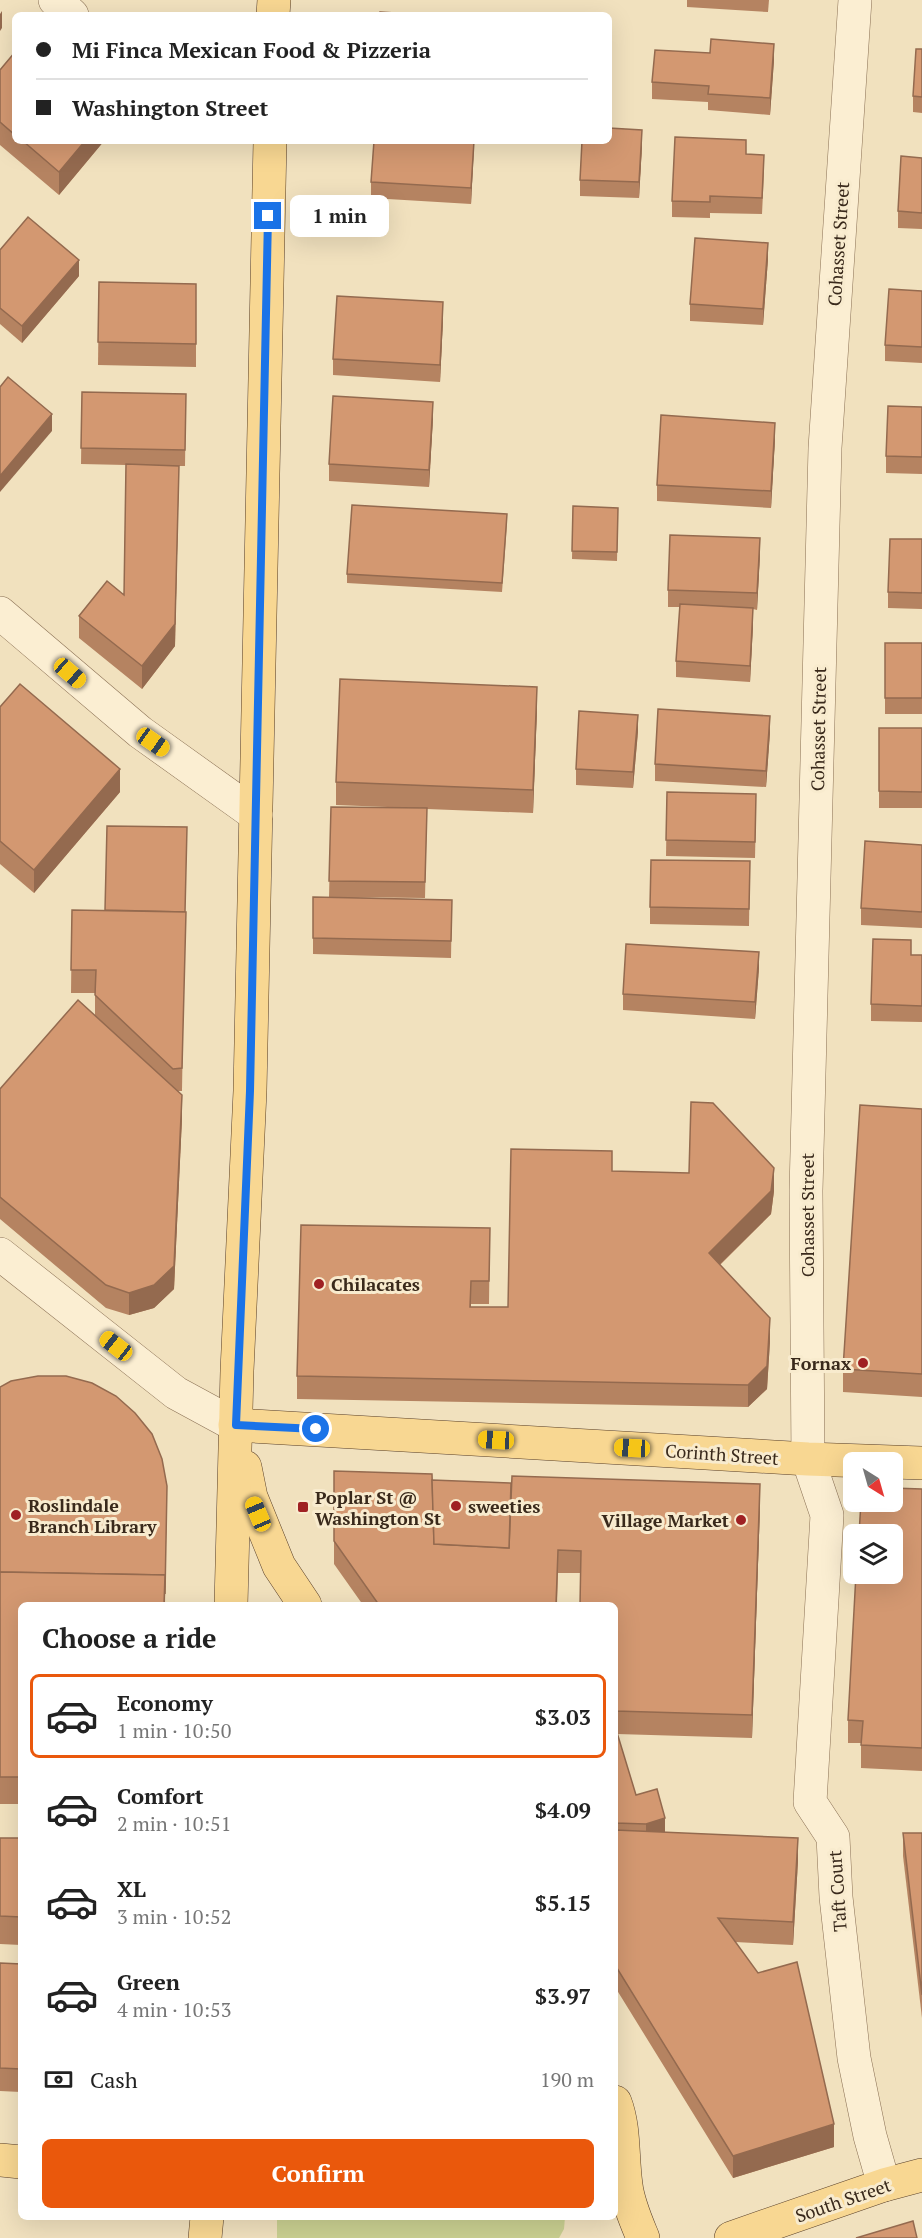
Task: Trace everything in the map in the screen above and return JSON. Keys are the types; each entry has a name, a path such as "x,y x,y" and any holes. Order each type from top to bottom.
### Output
{"main road":[{"path":"231,1602 250,1091 267,144"},
{"name":"Corinth Street","path":"236,1425 808,1459 922,1463"},
{"path":"236,1425 251,1497 279,1566 303,1602"},
{"path":"618,2113 622,2127 626,2187 643,2238"},
{"path":"0,2160 18,2162"},
{"name":"South Street","path":"731,2238 884,2185 922,2175"},
{"path":"206,2238 207,2220"}],"street":[{"path":"55,0 69,12"},
{"name":"Cohasset Street","path":"808,1459 806,1191 825,448 855,0"},
{"path":"0,613 140,732 256,815"},
{"path":"0,1254 176,1394 236,1425"},
{"name":"Taft Court","path":"808,1459 827,1515 810,1802 833,1838 836,1897 854,2058 870,2136 884,2185"}],"green space":[{"path":"277,2220 565,2220 564,2229 559,2238 277,2238"}],"building":[{"path":"711,39 774,44 770,98 708,94 709,86 652,82 655,50 710,53"},
{"path":"916,49 922,49 922,97 913,96"},
{"path":"12,56 12,132 0,122 0,70"},
{"path":"612,128 642,130 639,182 580,180 582,144 612,144"},
{"path":"675,137 746,140 746,154 764,155 762,198 710,196 710,202 672,201"},
{"path":"26,144 82,144 59,172"},
{"path":"374,144 474,144 471,188 371,182"},
{"path":"901,156 922,158 922,213 898,211"},
{"path":"28,217 79,260 22,326 0,308 0,250"},
{"path":"695,238 768,243 763,309 690,304"},
{"path":"99,282 196,284 196,344 98,342"},
{"path":"889,289 922,291 922,347 885,345"},
{"path":"337,296 443,302 440,365 333,359"},
{"path":"8,377 52,414 0,476 0,387"},
{"path":"82,392 186,394 185,450 81,448"},
{"path":"333,396 433,402 429,470 329,464"},
{"path":"888,406 922,407 922,457 886,456"},
{"path":"661,415 775,423 771,491 657,485"},
{"path":"126,464 179,466 175,624 142,666 79,616 107,581 124,595"},
{"path":"352,505 507,514 502,583 347,574"},
{"path":"573,506 618,508 617,552 572,551"},
{"path":"670,535 760,538 757,593 668,590"},
{"path":"890,539 922,539 922,593 888,592"},
{"path":"680,604 753,608 750,666 676,661"},
{"path":"885,643 922,643 922,698 885,698"},
{"path":"340,679 537,687 533,790 336,782"},
{"path":"20,684 120,769 34,870 0,841 0,707"},
{"path":"658,709 770,716 766,771 655,764"},
{"path":"579,711 638,715 633,772 576,769"},
{"path":"879,728 922,728 922,792 879,791"},
{"path":"667,792 756,794 755,842 666,840"},
{"path":"331,807 427,808 425,882 329,881"},
{"path":"107,826 187,827 185,912 105,910"},
{"path":"865,841 922,845 922,912 861,908"},
{"path":"651,860 750,861 749,909 650,907"},
{"path":"313,897 452,900 451,941 313,938"},
{"path":"72,910 186,912 182,1068 173,1069 95,995 96,970 71,970"},
{"path":"873,939 911,940 911,955 922,955 922,1006 871,1004"},
{"path":"626,944 759,952 755,1002 623,994"},
{"path":"78,1000 182,1095 174,1266 154,1285 129,1293 106,1285 0,1197 0,1089"},
{"path":"691,1102 713,1103 774,1168 771,1191 709,1253 770,1318 767,1366 748,1385 297,1376 301,1225 490,1228 489,1281 471,1281 470,1307 508,1307 511,1149 612,1151 612,1171 689,1173"},
{"path":"860,1105 922,1109 922,1374 843,1369"},
{"path":"38,1376 66,1376 92,1383 116,1396 135,1413 152,1434 162,1459 167,1486 165,1594 165,1575 0,1572 0,1387 11,1381"},
{"path":"334,1471 432,1474 434,1544 509,1548 512,1476 760,1484 752,1715 618,1711 618,1602 580,1602 581,1551 558,1550 556,1602 377,1602 334,1541"},
{"path":"432,1480 511,1483 509,1548 434,1544"},
{"path":"903,1488 922,1489 922,1748 861,1745 863,1721 848,1720 855,1584 903,1584 903,1524 860,1524 860,1512 903,1512"},
{"path":"0,1572 165,1575 164,1602 18,1602 18,1777 0,1777"},
{"path":"618,1736 636,1795 657,1789 665,1818 646,1824 618,1823"},
{"path":"618,1830 798,1838 793,1922 718,1918 758,1973 797,1962 834,2124 733,2156 618,1970"},
{"path":"903,1833 922,1833 922,1995"},
{"path":"0,1838 18,1838 18,1917 0,1916"},
{"path":"0,1963 18,1964 18,2069 0,2068"},
{"path":"913,2221 917,2238 856,2238"}],"place":[{"name":"Chilacates","path":"319,1284"},
{"name":"Fornax","path":"863,1363"},
{"name":"sweeties","path":"456,1506"},
{"name":"Poplar St @ Washington St","path":"303,1507"},
{"name":"Roslindale Branch Library","path":"16,1515"},
{"name":"Village Market","path":"741,1520"}],"route":[{"path":"268,216 250,1091 236,1425 316,1429"}]}
